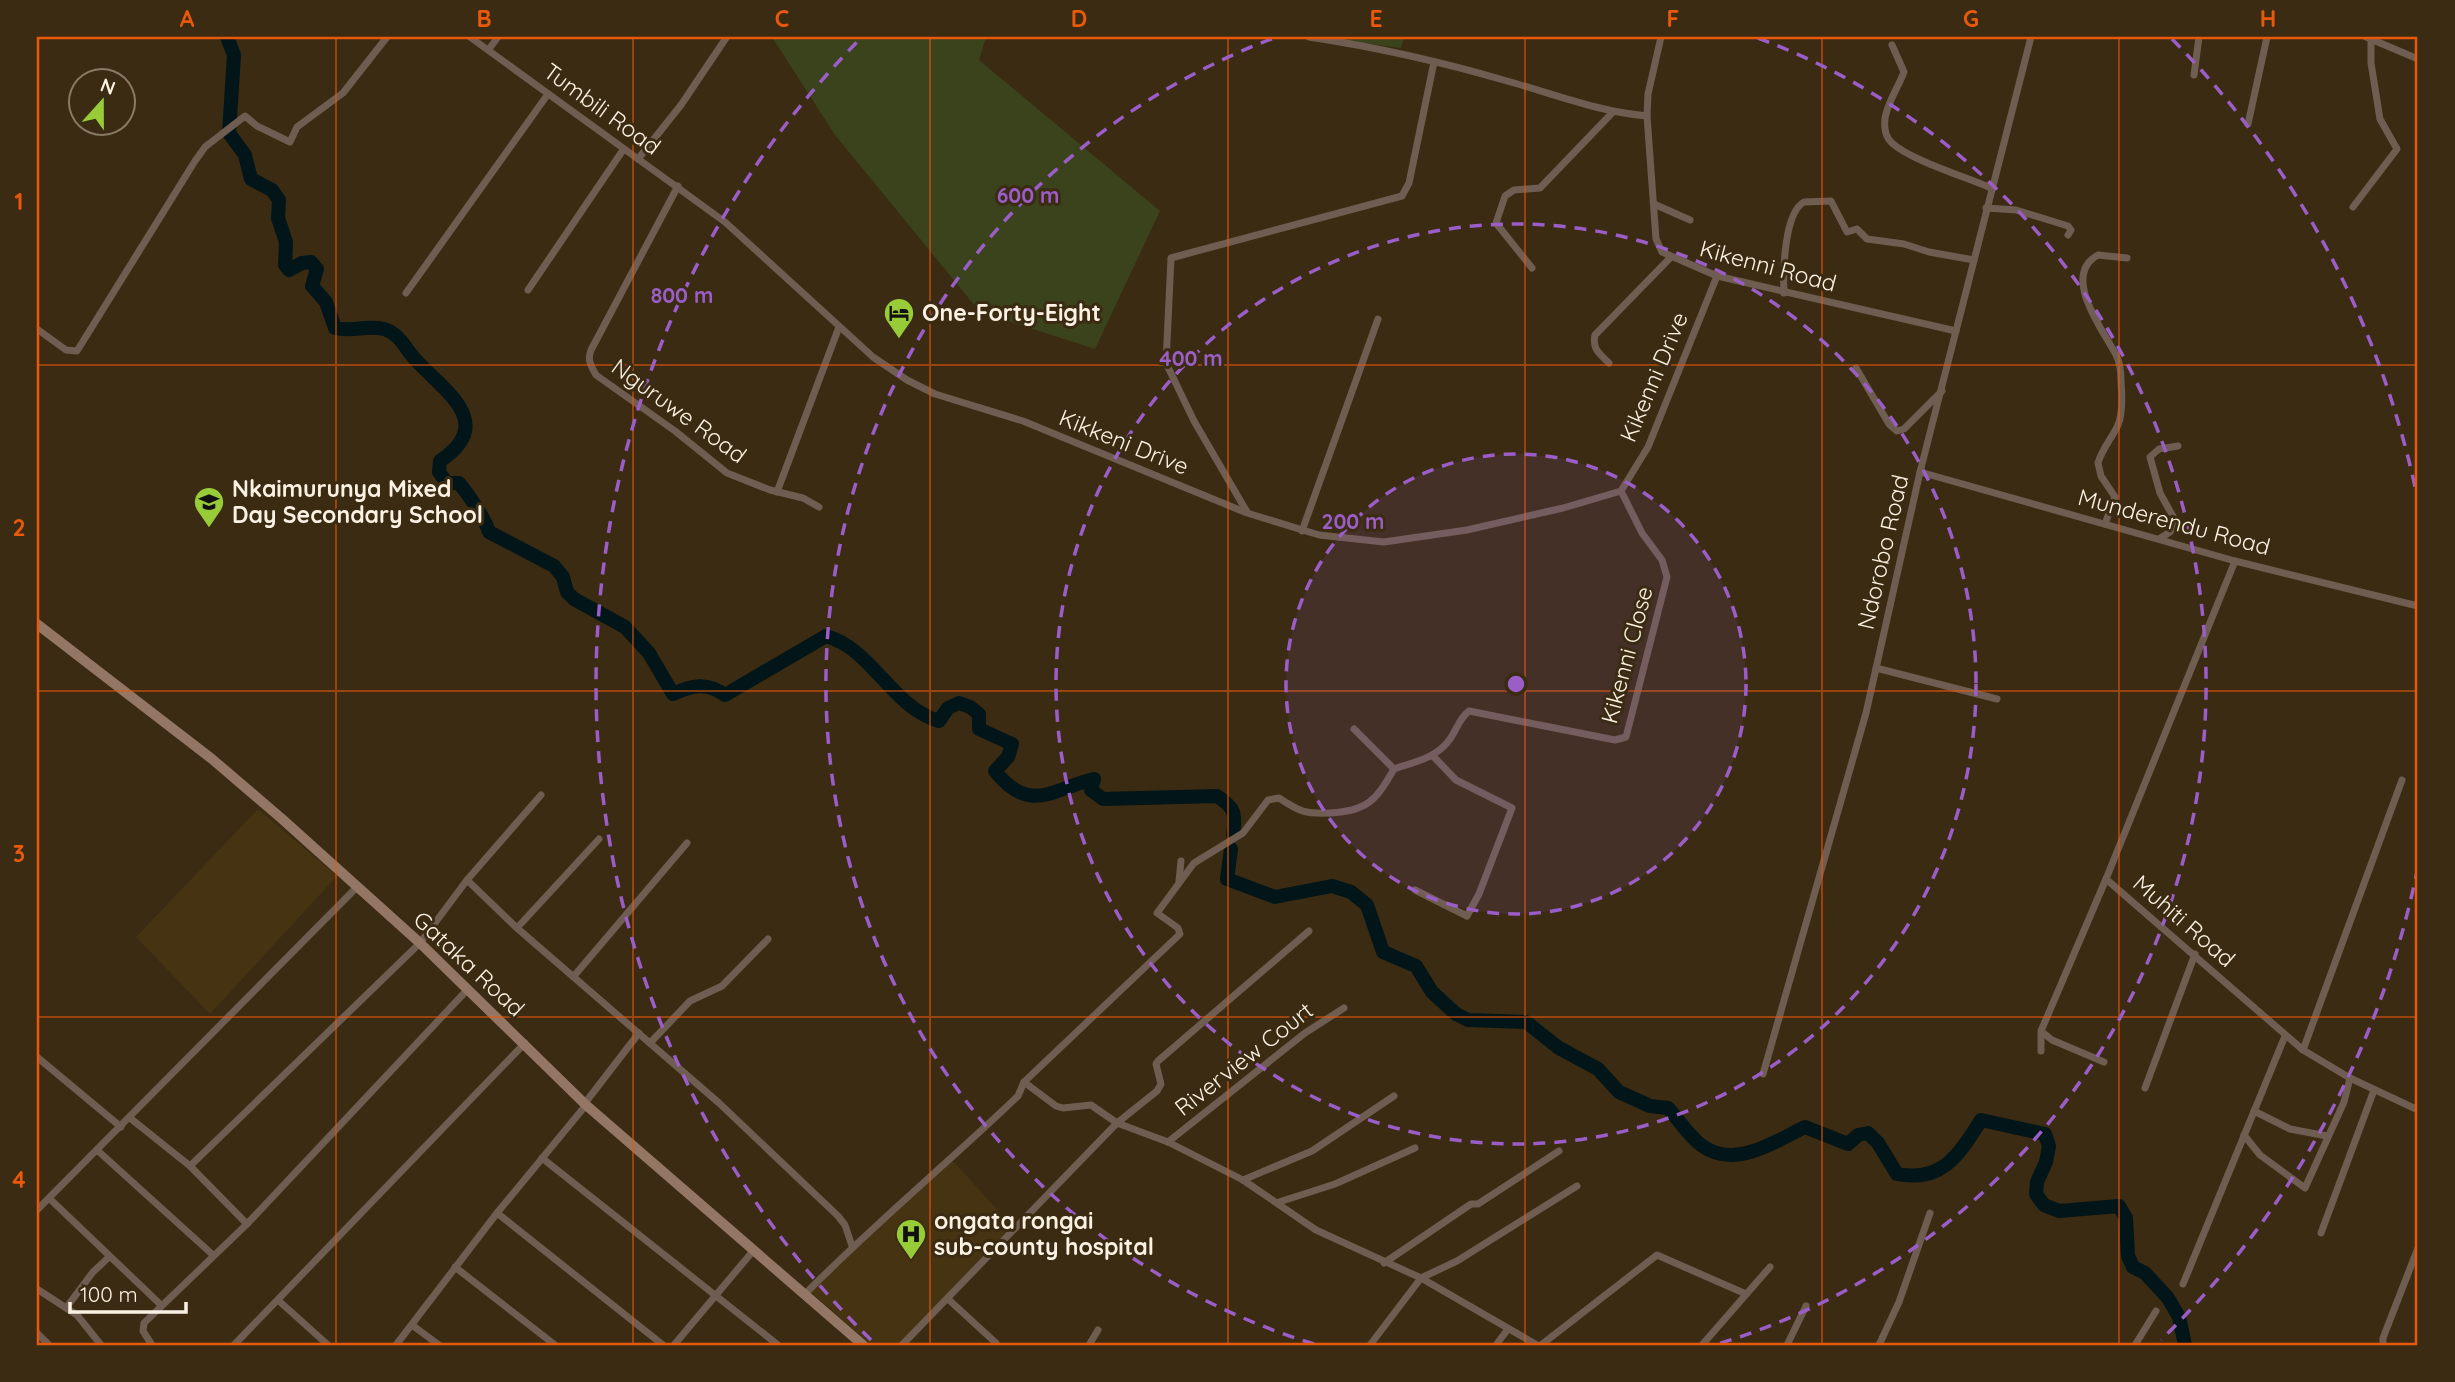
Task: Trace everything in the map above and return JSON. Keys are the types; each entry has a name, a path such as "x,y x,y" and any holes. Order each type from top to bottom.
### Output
{"street":[{"path":"37,329 66,350 77,351 82,347 195,161 218,137 248,116 257,126 290,142 297,127 344,93 387,37"},
{"name":"Tumbili Road","path":"470,37 623,150 678,186"},
{"path":"489,49 498,37"},
{"path":"1309,37 1359,44 1613,112 1647,116"},
{"name":"Kikenni Road","path":"1661,37 1648,94 1647,116 1658,247 1670,258 1717,276 1956,331"},
{"name":"Ndorobo Road","path":"1763,1074 1876,668 1920,472 2031,37"},
{"path":"2194,75 2199,37"},
{"path":"2248,124 2267,37"},
{"path":"638,159 681,105 726,38"},
{"path":"2353,208 2397,149 2380,119 2369,38 2418,59"},
{"path":"1892,45 1904,72 1889,103 1885,120 1885,134 1890,142 1903,151 1992,188"},
{"path":"1247,513 1194,421 1166,363 1171,258 1402,197 1409,183 1434,62"},
{"path":"406,293 548,93"},
{"path":"1532,268 1496,223 1501,202 1514,190 1539,188 1613,112"},
{"path":"528,290 623,150"},
{"name":"Kikkeni Drive","path":"678,186 758,250 839,327 907,380 935,394 1023,421 1247,513 1301,531 1384,542 1467,530 1563,508 1621,491"},
{"name":"Nguruwe Road","path":"678,186 591,350 588,358 590,365 596,375 676,431 727,473 777,492 803,498 820,507"},
{"path":"1784,293 1784,257 1795,210 1804,202 1831,201 1847,232 1857,229 1867,239 1904,244 1929,252 1974,260"},
{"path":"1654,204 1690,220"},
{"path":"1986,208 2016,209 2068,226 2071,232 2068,235"},
{"path":"2105,524 2115,497 2101,476 2098,463 2119,421 2121,380 2118,357 2098,327 2085,295 2083,277 2087,263 2098,255 2127,258"},
{"path":"1609,363 1593,344 1595,335 1670,258"},
{"name":"Kikenni Drive","path":"1621,491 1648,447 1717,276"},
{"path":"1301,531 1378,319"},
{"path":"777,492 839,327"},
{"path":"1856,368 1889,424 1897,430 1904,429 1942,390"},
{"path":"2159,539 2170,532 2176,523 2160,493 2150,457 2159,449 2178,446"},
{"name":"Munderendu Road","path":"1920,472 2235,561 2418,606"},
{"name":"Kikenni Close","path":"1433,756 1449,741 1462,717 1469,711 1615,740 1626,737 1667,577 1662,560 1642,533 1621,491"},
{"name":"Muhiti Road","path":"2235,561 2106,879 2195,954 2285,1037 2350,1078 2418,1110"},
{"name":"Gataka Road","path":"37,624 212,759 420,943 586,1104 863,1345"},
{"path":"1876,668 1997,699"},
{"path":"1354,729 1394,769"},
{"path":"805,1294 852,1246 956,1156 1018,1096 1024,1082 1180,934 1178,928 1157,915 1160,906 1200,858 1243,834 1268,800 1279,798 1306,814 1353,812 1371,802 1394,769 1433,756 1456,780 1511,808 1479,894 1467,916 1415,890"},
{"path":"2304,1050 2402,779"},
{"path":"190,1166 420,943 467,880 541,795"},
{"path":"517,928 599,839"},
{"path":"573,976 687,843"},
{"path":"1179,882 1181,861"},
{"path":"2041,1051 2042,1031 2106,879"},
{"path":"467,880 838,1216 845,1225 852,1246"},
{"path":"37,1210 357,887"},
{"path":"902,1345 1117,1123 1160,1087 1158,1060 1309,931"},
{"path":"650,1043 690,1001 722,986 768,939"},
{"path":"2145,1088 2195,954"},
{"path":"152,1345 142,1327 161,1305 247,1224 468,989"},
{"name":"Riverview Court","path":"1168,1142 1305,1033 1344,1008"},
{"path":"2042,1031 2052,1040 2104,1062"},
{"path":"396,1345 639,1033"},
{"path":"2183,1284 2285,1037"},
{"path":"234,1345 525,1043"},
{"path":"37,1056 121,1127"},
{"path":"2244,1135 2260,1155 2304,1188 2344,1102 2350,1078"},
{"path":"1024,1082 1056,1106 1063,1108 1091,1105 1117,1123 1168,1142 1243,1180 1279,1202 1316,1230 1421,1278 1539,1345 1657,1255 1746,1294"},
{"path":"2321,1233 2374,1090"},
{"path":"1243,1180 1312,1151 1394,1096"},
{"path":"2254,1111 2290,1129 2327,1136"},
{"path":"130,1118 190,1166 247,1224"},
{"path":"1279,1202 1335,1184 1415,1148"},
{"path":"97,1150 213,1255"},
{"path":"1384,1263 1471,1204 1478,1204 1559,1151"},
{"path":"542,1158 778,1345"},
{"path":"1370,1345 1421,1278 1457,1261 1577,1186"},
{"path":"50,1199 161,1305"},
{"path":"497,1213 663,1345"},
{"path":"1879,1345 1899,1302 1930,1213"},
{"path":"2383,1345 2383,1338 2418,1248"},
{"path":"674,1345 753,1251"},
{"path":"66,1308 93,1272 109,1257"},
{"path":"455,1267 555,1345"},
{"path":"1702,1345 1770,1268"},
{"path":"37,1289 77,1315 101,1345"},
{"path":"948,1299 996,1343"},
{"path":"279,1301 328,1345"},
{"path":"1787,1345 1806,1306"},
{"path":"2135,1345 2156,1311"},
{"path":"412,1325 439,1345"},
{"path":"1496,1345 1508,1329"},
{"path":"1089,1345 1098,1330"},
{"path":"37,1333 49,1345"}],"shaded area":[{"path":"258,809 337,876 210,1014 136,937"},
{"name":"ongata rongai sub-county hospital","path":"953,1161 1012,1226 898,1345 871,1345 811,1292 856,1247"}],"green space":[{"path":"772,37 986,37 979,60 1160,211 1095,349 980,312 835,135"},
{"path":"1317,37 1404,37 1401,48"}],"waterway":[{"path":"227,37 234,55 229,133 245,155 251,179 272,190 279,200 278,218 286,242 285,265 289,270 302,263 311,262 317,269 312,286 326,302 335,328 378,328 389,331 398,337 415,359 450,394 465,419 465,433 457,447 440,461 439,472 447,483 459,483 476,506 489,532 554,566 563,577 567,592 574,599 625,627 649,653 673,694 699,686 712,688 725,695 826,636 857,653 908,704 922,714 939,721 948,708 959,703 979,714 979,729 1012,744 1008,757 995,771 1019,792 1031,796 1042,795 1094,779 1091,790 1103,799 1217,796 1228,804 1233,812 1233,835"},
{"path":"1231,849 1227,879 1275,897 1332,886 1351,892 1367,905 1383,952 1416,966 1432,992 1456,1014 1468,1020 1526,1022 1559,1048 1598,1069 1619,1092 1650,1106 1668,1108 1688,1133 1714,1152 1727,1155 1754,1151 1805,1127 1848,1144 1858,1135 1868,1133 1878,1143 1897,1174 1913,1176 1938,1170 1948,1163 1981,1120 2045,1134 2049,1146 2046,1162 2037,1182 2036,1194 2044,1205 2059,1211 2119,1206 2126,1218 2128,1256 2133,1267 2145,1273 2168,1298 2179,1317 2185,1345"}],"place":[{"name":"One-Forty-Eight","path":"899,340"},
{"name":"Nkaimurunya Mixed Day Secondary School","path":"209,529"},
{"name":"ongata rongai sub-county hospital","path":"911,1261"}]}
